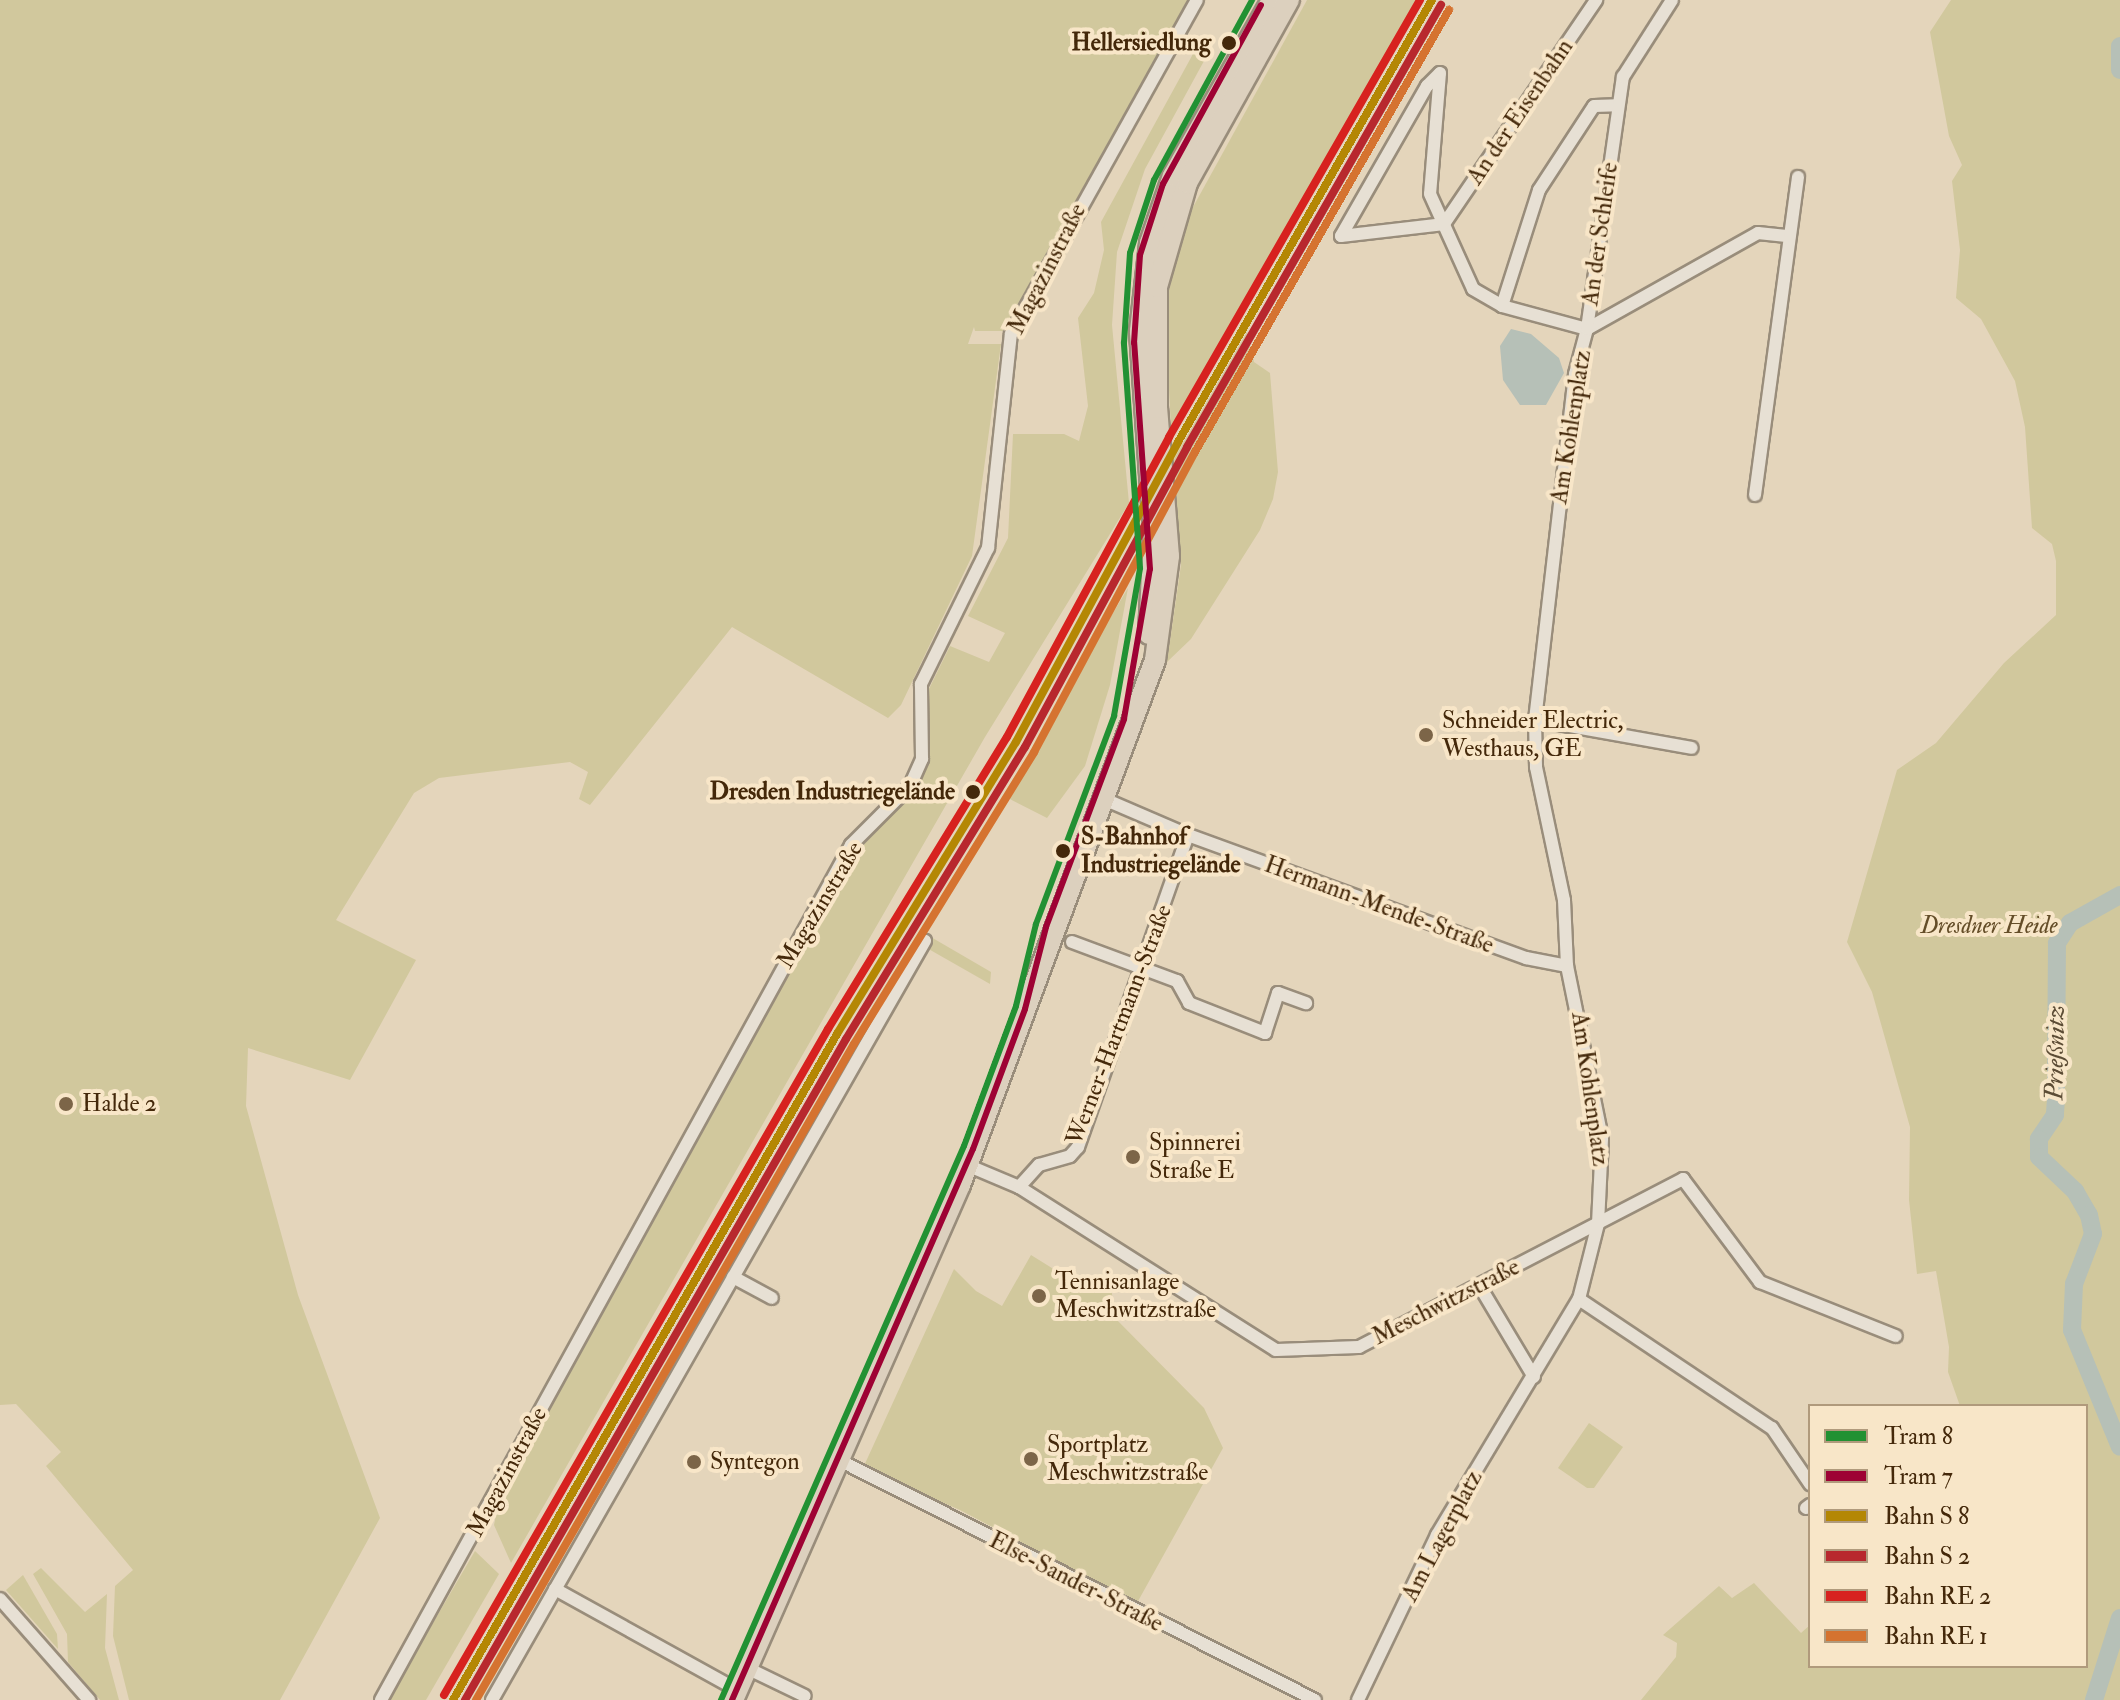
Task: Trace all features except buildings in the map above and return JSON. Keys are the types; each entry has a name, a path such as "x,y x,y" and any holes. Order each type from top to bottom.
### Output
{"main road":[{"path":"1143,690 1154,544 1140,331 1150,243 1173,176 1272,0"},
{"path":"735,1695 967,1165 1143,690 1163,623 1168,521 1157,408 1157,287 1174,217 1204,149 1289,0"}],"street":[{"name":"Magazinstraße","path":"381,1700 851,845 910,786 922,759 921,684 988,548 1011,334 1197,0"},
{"name":"An der Eisenbahn","path":"1444,224 1430,194 1440,73 1427,86 1341,236 1444,224 1596,0"},
{"name":"An der Schleife","path":"1587,329 1623,77 1672,0"},
{"name":"An der Schleife","path":"1502,306 1539,190 1594,106 1617,105"},
{"path":"1755,495 1798,177"},
{"name":"Am Kohlenplatz","path":"1444,224 1473,289 1502,306 1587,329 1575,374 1535,720 1536,767 1564,900 1567,966 1602,1138 1598,1224"},
{"name":"An der Schleife","path":"1587,329 1758,233 1789,236"},
{"path":"1535,720 1692,748"},
{"name":"Hermann-Mende-Straße","path":"1104,799 1188,835 1526,958 1567,966"},
{"name":"Werner-Hartmann-Straße","path":"1019,1187 1039,1165 1070,1156 1078,1147 1143,970 1188,835"},
{"path":"492,1700 925,941"},
{"path":"1072,942 1177,981 1189,1003 1265,1033 1278,993 1306,1003"},
{"name":"Meschwitzstraße","path":"967,1165 1019,1187 1276,1350 1359,1347 1683,1179 1760,1282 1896,1336"},
{"name":"Am Lagerplatz","path":"1358,1700 1437,1535 1579,1299 1598,1224"},
{"path":"733,1277 772,1298"},
{"path":"1479,1285 1534,1377"},
{"path":"1579,1299 1772,1428 1808,1481"},
{"name":"Else-Sander-Straße","path":"839,1460 1315,1700"},
{"path":"555,1589 686,1661 735,1695"},
{"path":"0,1599 89,1700"},
{"path":"747,1668 807,1698"}],"green space":[{"path":"0,0 1194,0 1007,331 975,331 974,327 968,344 1001,344 972,556 901,705 888,718 732,627 590,805 579,799 588,772 570,762 439,778 414,793 336,920 416,960 350,1080 248,1048 246,1106 298,1295 380,1518 280,1700 129,1700 113,1636 115,1586 133,1570 46,1466 61,1452 16,1404 0,1405"},
{"path":"1307,0 1417,0 1171,427 1166,335 1169,290 1187,218"},
{"name":"Dresdner Heide","path":"1951,0 2120,0 2120,1700 1641,1700 1676,1657 1677,1643 1663,1635 1719,1586 1732,1598 1754,1583 1801,1633 1808,1627 1808,1668 2088,1668 2088,1404 1959,1404 1948,1372 1949,1347 1936,1271 1917,1274 1909,1200 1910,1127 1872,992 1847,942 1897,770 1936,743 2004,663 2056,615 2056,561 2052,544 2032,528 2025,427 2015,381 1981,319 1956,298 1960,250 1952,181 1962,165 1949,136 1930,32"},
{"path":"1199,43 1210,50 1145,169 1117,252 1112,325 1129,503 985,737 511,1563 494,1525 499,1500 853,856 913,792 930,756 928,691 950,646 989,662 1005,633 968,616 1008,538 1013,434 1064,434 1079,441 1088,406 1078,318 1094,293 1104,250 1101,222"},
{"path":"1247,332 1254,362 1270,373 1278,472 1273,499 1260,530 1191,639 1167,662 1181,565 1174,459"},
{"path":"1128,588 1110,685 1085,766 1047,818 1004,796"},
{"path":"924,933 991,972 990,984 918,943"},
{"path":"1031,1255 1076,1283 1081,1276 1112,1293 1113,1316 1204,1408 1223,1448 1137,1603 960,1510 863,1468 954,1269 976,1291 1002,1306"},
{"path":"1589,1423 1623,1447 1594,1488 1587,1488 1558,1468"},
{"path":"475,1551 499,1574 426,1700 388,1700"},
{"path":"41,1568 85,1612 107,1594 105,1648 119,1700 100,1700 68,1662 67,1634 33,1574"},
{"path":"23,1575 57,1634 58,1649 6,1590"}],"shaded area":[{"path":"1511,329 1531,334 1559,358 1564,373 1546,405 1520,405 1503,380 1500,346"}],"waterway":[{"name":"Prießnitz","path":"2120,46 2120,70"},
{"name":"Prießnitz","path":"2120,895 2070,923 2057,943 2055,1115 2039,1139 2039,1157 2075,1191 2089,1215 2093,1234 2074,1284 2072,1330 2120,1447"},
{"name":"Prießnitz","path":"2094,1700 2120,1618"}],"tram line":[{"name":"8","path":"721,1700 964,1146 1016,1006 1036,924 1114,716 1140,568 1124,343 1130,253 1154,180 1252,0"},
{"name":"7","path":"732,1700 973,1149 1025,1009 1046,927 1124,719 1150,569 1134,343 1140,255 1163,184 1261,5"}],"transit line":[{"path":"444,1695 828,1029 1007,737 1169,437 1420,0"},
{"path":"453,1700 837,1034 1016,742 1178,442 1432,0"},
{"path":"465,1700 846,1039 1025,747 1187,447 1441,5"},
{"path":"476,1700 854,1044 1034,752 1195,452 1449,10"}],"place":[{"name":"Hellersiedlung","path":"1229,43"},
{"name":"Schneider Electric, Westhaus, GE","path":"1426,735"},
{"name":"Dresden Industriegelände","path":"973,792"},
{"name":"S-Bahnhof Industriegelände","path":"1063,851"},
{"name":"Halde 2","path":"66,1104"},
{"name":"Spinnerei Straße E","path":"1133,1157"},
{"name":"Tennisanlage Meschwitzstraße","path":"1039,1296"},
{"name":"Sportplatz Meschwitzstraße","path":"1031,1459"},
{"name":"Syntegon","path":"694,1462"}]}
